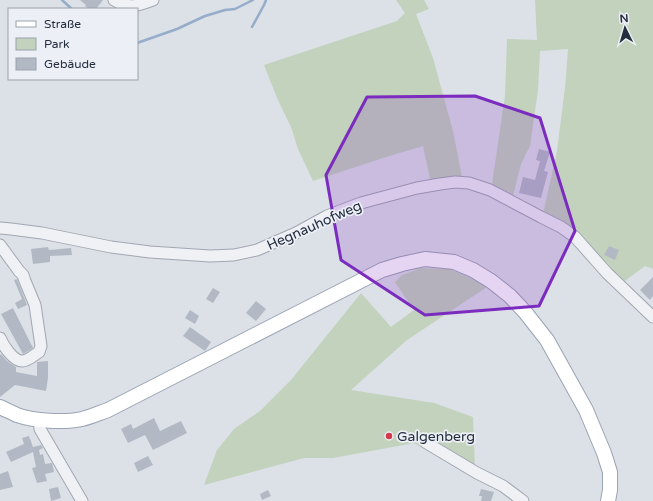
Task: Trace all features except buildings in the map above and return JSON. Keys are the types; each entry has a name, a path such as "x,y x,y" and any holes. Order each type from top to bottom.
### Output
{"main road":[{"path":"0,407 18,415 39,420 68,421 81,419 108,410 382,270 425,259 454,262 491,280 510,296 525,312 547,340 586,410 604,453 610,472 610,490 608,501"}],"street":[{"path":"114,0 121,4 130,6 138,6 153,0"},
{"name":"Hegnauhofweg","path":"0,228 42,233 127,249 210,256 234,255 257,250 296,233 327,216 361,203 417,188 456,182 469,183 490,190 561,227 575,237 607,273 653,318"},
{"path":"0,245 23,275 35,305 41,346 39,352 29,359 21,361 14,358 2,343 0,338"},
{"path":"39,420 40,429 82,501"},
{"path":"425,442 477,473 504,486 523,501"}],"highlighted area":[{"path":"475,96 540,118 575,231 539,306 425,315 341,260 326,175 367,97"}],"green space":[{"path":"396,0 424,0 429,9 416,14 433,58 453,131 462,177 430,179 423,146 313,181 298,149 291,127 277,98 264,65 397,21 405,13"},
{"path":"535,0 653,0 653,269 645,266 622,283 543,214 557,151 568,49 540,51 538,90 530,146 521,164 513,196 492,184 505,96 507,39 537,40"},
{"path":"421,268 449,269 467,276 487,287 407,340 351,390 434,403 473,417 475,469 472,475 414,443 333,458 304,458 204,485 217,450 234,429 260,411 291,380 361,293 391,327 414,310 395,282 402,275"}],"waterway":[{"path":"62,0 71,8"},
{"path":"138,43 177,29 205,16 225,10 235,9 253,0"},
{"path":"252,27 266,0"}],"place":[{"name":"Galgenberg","path":"389,436"}]}
